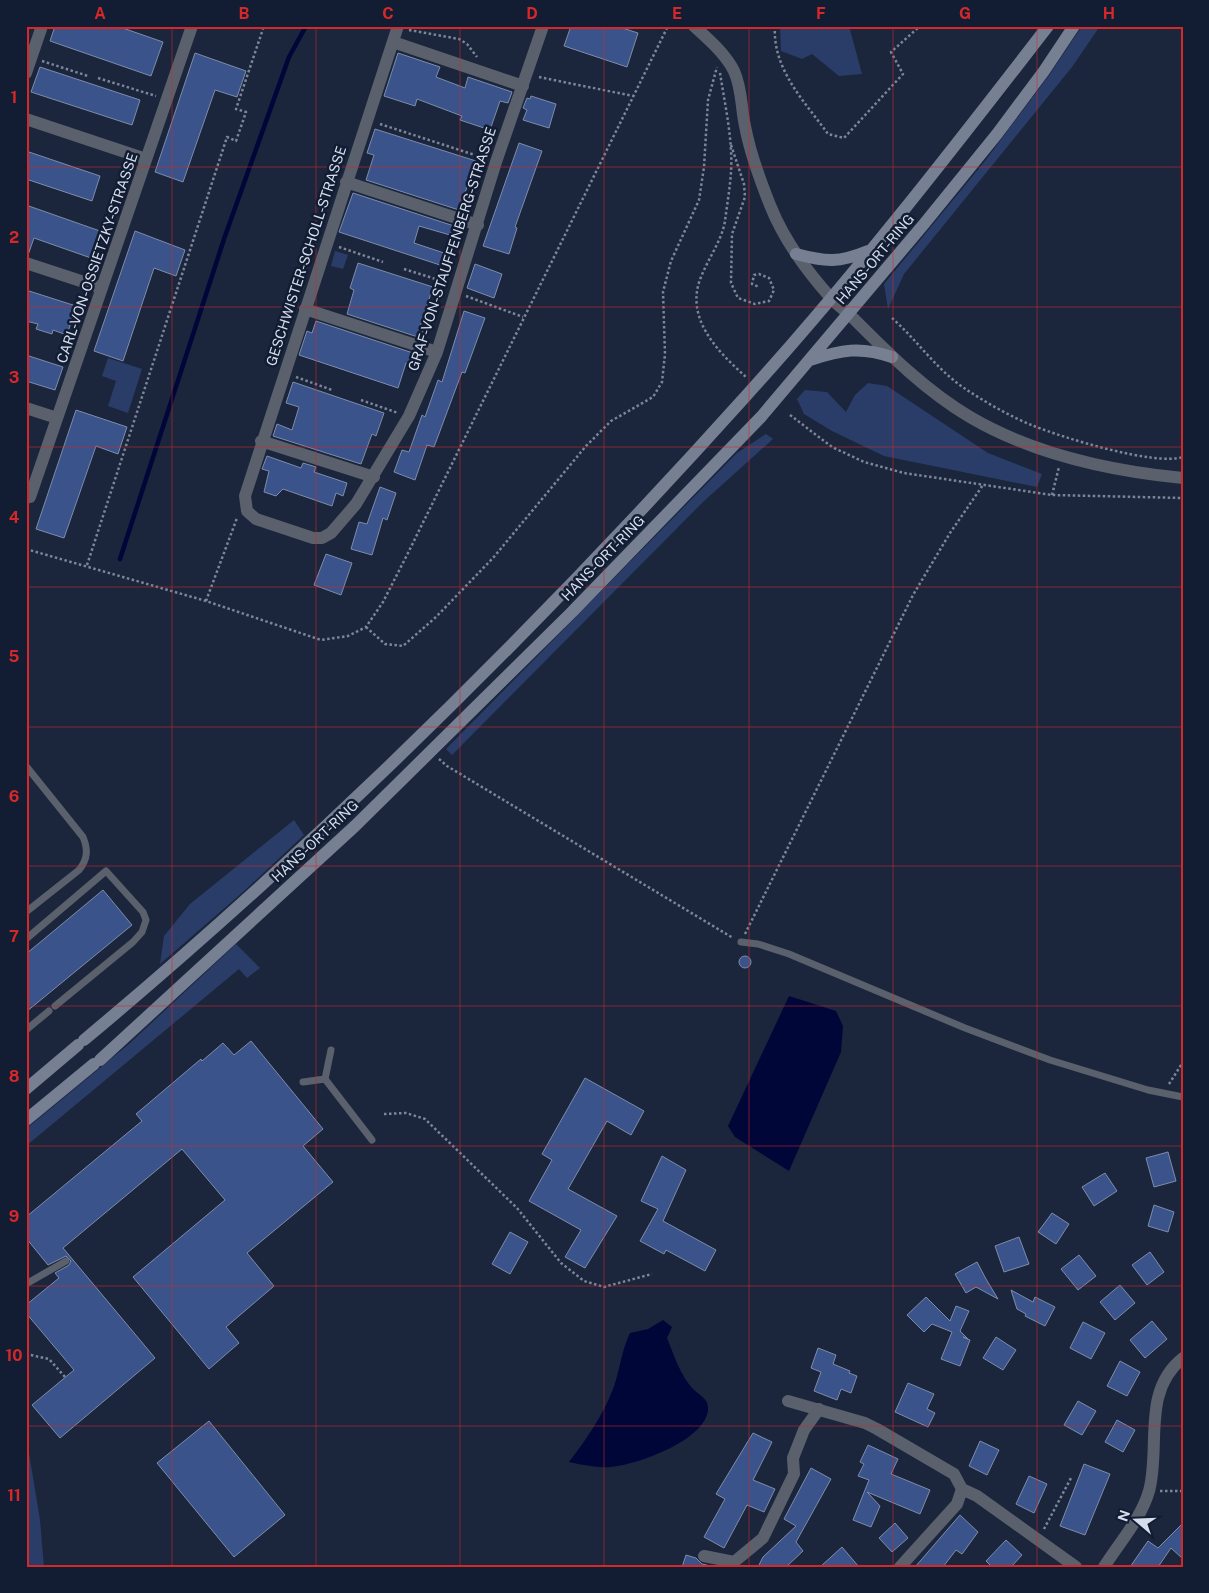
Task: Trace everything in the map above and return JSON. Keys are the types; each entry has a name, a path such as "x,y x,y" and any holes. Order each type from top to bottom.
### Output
{"main road":[{"name":"HANS-ORT-RING","path":"26,1089 152,983 341,813 551,606 746,396 830,298 871,250 1048,26"},
{"name":"HANS-ORT-RING","path":"26,1120 97,1062 355,826 572,612 761,417 849,314 997,134 1044,71 1074,26"},
{"path":"796,254 816,259 840,261 871,250"},
{"path":"810,360 857,349 872,350 892,357"}],"street":[{"path":"26,73 42,26"},
{"name":"GRAF-VON-STAUFFENBERG-STRASSE","path":"245,496 247,512 256,520 313,538 322,538 341,523 374,477 409,416 437,352 496,162 526,80 543,26"},
{"path":"694,26 716,46 734,70 742,98 744,124 750,152 770,207 796,254 830,298 849,314 892,357 929,389 970,417 1004,434 1062,456 1118,469 1183,478"},
{"name":"CARL-VON-OSSIETZKY-STRASSE","path":"28,498 167,100 190,27"},
{"name":"GESCHWISTER-SCHOLL-STRASSE","path":"245,496 261,441 398,27"},
{"path":"393,42 526,80"},
{"path":"26,119 146,159"},
{"path":"346,182 478,225"},
{"path":"26,263 102,288"},
{"path":"305,309 437,352"},
{"path":"26,408 57,418"},
{"path":"261,441 374,477"},
{"path":"1104,1567 1139,1514 1149,1491 1159,1393 1168,1374 1183,1358"},
{"path":"788,1401 865,1423 876,1429 954,1474 962,1489 977,1496 1076,1567"},
{"path":"704,1556 734,1562 763,1538 794,1474 793,1458 804,1430 819,1409"},
{"path":"900,1567 958,1504 962,1489"}],"lane":[{"path":"26,766 83,836 86,850 84,864 79,870 26,912"},
{"path":"26,939 106,871 143,912 146,920 142,932 133,942 26,1030"},
{"path":"741,942 758,944 789,954 966,1028 1050,1060 1148,1090 1183,1097"},
{"path":"331,1050 325,1079 372,1140"},
{"path":"303,1082 325,1079"},
{"path":"26,1284 66,1261"}],"path":[{"path":"87,566 227,137 236,141 246,112 236,109 264,26"},
{"path":"26,549 206,601 321,640 348,636 366,627 383,602 407,555 668,26"},
{"path":"775,26 774,42 782,69 828,134 844,138 902,74 890,52 920,26"},
{"path":"398,27 459,39 467,44 480,61"},
{"path":"31,58 88,76"},
{"path":"366,627 385,644 403,646 436,617 493,558 592,440 611,422 654,397 662,382 665,354 663,292 671,261 699,200 704,167 708,100 718,64 730,142 732,170 724,224 700,278 696,296 704,330 718,353 746,377"},
{"path":"98,78 167,100"},
{"path":"526,80 633,96"},
{"path":"367,119 496,162"},
{"path":"730,142 744,184 745,197 732,234 731,283 738,298 755,304 769,301 774,290 773,283 769,278 759,274 754,275 752,279 754,286 759,287"},
{"path":"326,243 382,262"},
{"path":"404,269 523,318"},
{"path":"892,318 942,370 963,387 1033,426 1132,454 1173,460 1183,457"},
{"path":"284,373 332,390"},
{"path":"361,400 409,416"},
{"path":"790,415 832,447 864,462 904,473 1052,495 1183,498"},
{"path":"1052,495 1062,456"},
{"path":"431,751 447,766 578,844 721,933 741,942 913,595 950,533 983,485"},
{"path":"206,601 245,496"},
{"path":"1164,1092 1183,1062"},
{"path":"384,1114 406,1114 425,1119 517,1208 561,1263 584,1281 604,1287 652,1274"},
{"path":"26,1354 49,1359 65,1377"},
{"path":"1039,1540 1071,1478"},
{"path":"1149,1491 1183,1491"}],"shaded area":[{"path":"780,26 849,26 862,74 839,76 812,54 802,59 781,51"},
{"path":"1082,26 1100,26 1072,67 904,274 888,309 884,284 985,161 1050,74"},
{"path":"335,251 348,255 343,269 331,266"},
{"path":"108,358 142,369 128,413 108,406 116,381 102,376"},
{"path":"868,383 887,386 988,453 1042,474 1037,487 884,456 832,431 804,414 797,399 805,390 827,392 846,412 855,395"},
{"path":"766,434 773,439 703,502 452,755 446,749 737,453"},
{"path":"294,820 304,835 243,892 160,964 164,936 190,904"},
{"path":"236,944 260,968 247,978 239,969 26,1146 26,1129 129,1044"},
{"path":"789,996 836,1011 843,1026 841,1052 789,1171 735,1137 728,1126"},
{"path":"663,1320 672,1327 667,1338 681,1371 693,1389 707,1402 708,1409 705,1420 696,1431 669,1449 637,1461 611,1467 569,1462 594,1427 609,1399 630,1333 648,1329"},
{"path":"26,1435 40,1520 44,1567 26,1567"}],"building":[{"path":"55,26 117,26 163,42 151,76 50,41"},
{"path":"571,26 616,26 638,33 627,67 564,46"},
{"path":"195,53 246,71 237,97 215,90 183,182 155,172"},
{"path":"398,53 440,67 436,77 465,88 468,77 512,92 508,103 500,101 490,130 460,120 462,116 417,99 415,106 384,96"},
{"path":"40,67 140,100 132,125 31,92"},
{"path":"531,96 556,104 549,128 523,120 527,110 523,108 527,98 530,99"},
{"path":"375,129 476,161 459,210 366,180 374,155 367,153"},
{"path":"519,143 542,151 515,227 517,228 509,254 483,246"},
{"path":"26,151 100,176 92,201 26,179"},
{"path":"353,193 454,226 450,235 419,226 414,243 444,253 440,265 339,232"},
{"path":"26,205 100,231 91,258 34,238 28,255 26,255"},
{"path":"135,231 185,250 176,276 154,268 123,361 94,351"},
{"path":"358,263 433,287 420,327 424,328 421,338 347,314 354,290 350,288"},
{"path":"475,264 502,274 494,298 467,288"},
{"path":"26,290 76,306 67,335 53,330 52,334 36,329 38,324 26,321"},
{"path":"464,311 485,318 465,373 462,372 434,447 427,445 415,480 394,472 402,450 409,452 422,415 425,417 438,380 442,382"},
{"path":"316,321 416,354 412,365 406,363 398,388 299,355 307,331 312,333"},
{"path":"26,355 63,367 55,390 26,381"},
{"path":"293,382 384,413 376,436 372,434 361,464 273,436 277,424 292,430 299,407 286,403"},
{"path":"76,410 127,427 118,454 96,446 64,538 36,529"},
{"path":"267,456 301,468 303,463 316,467 314,472 347,483 343,496 336,493 332,506 283,489 276,496 264,492 269,471 262,469"},
{"path":"380,487 396,493 387,520 383,518 372,555 351,549 359,522 367,524"},
{"path":"326,554 352,563 341,595 314,585"},
{"path":"103,890 132,925 26,1012 26,954"},
{"path":"743,956 747,956 751,962 747,968 743,968 739,964 739,960"},
{"path":"251,1041 323,1129 303,1146 333,1182 247,1253 274,1286 226,1327 239,1343 209,1369 133,1277 225,1200 182,1149 63,1248 155,1358 60,1438 32,1405 74,1370 26,1313 26,1305 59,1278 55,1273 69,1265 71,1261 66,1256 48,1265 26,1238 26,1217 142,1121 136,1114 201,1059 202,1061 223,1043 234,1055"},
{"path":"585,1078 644,1111 631,1135 607,1121 568,1189 617,1216 585,1268 565,1257 581,1230 529,1201 552,1160 542,1154"},
{"path":"1168,1152 1176,1181 1154,1187 1146,1158"},
{"path":"662,1156 686,1170 663,1221 716,1250 705,1271 666,1250 664,1254 640,1241 658,1209 641,1201"},
{"path":"1105,1173 1117,1191 1094,1206 1082,1187"},
{"path":"1154,1205 1174,1212 1168,1232 1148,1226"},
{"path":"1052,1213 1069,1224 1056,1244 1038,1232"},
{"path":"510,1232 528,1242 510,1274 492,1264"},
{"path":"1019,1237 1029,1264 1004,1272 995,1246"},
{"path":"1150,1252 1164,1272 1147,1285 1132,1265"},
{"path":"1079,1255 1096,1276 1078,1290 1061,1269"},
{"path":"977,1262 998,1299 976,1287 966,1293 955,1274"},
{"path":"1120,1285 1135,1303 1115,1320 1100,1302"},
{"path":"1011,1290 1033,1302 1035,1297 1055,1307 1045,1326 1025,1316 1026,1314 1017,1309"},
{"path":"926,1297 950,1321 956,1306 969,1311 960,1331 968,1339 963,1337 970,1340 960,1366 941,1359 952,1332 932,1324 924,1332 907,1315"},
{"path":"1152,1321 1167,1339 1145,1358 1130,1340"},
{"path":"1083,1322 1105,1333 1091,1359 1070,1348"},
{"path":"996,1337 1016,1350 1003,1370 983,1358"},
{"path":"818,1348 836,1355 833,1364 857,1376 851,1393 841,1389 837,1400 814,1391 821,1372 811,1368"},
{"path":"1120,1361 1140,1372 1127,1396 1107,1386"},
{"path":"908,1383 934,1394 927,1409 935,1413 928,1427 895,1412"},
{"path":"1078,1401 1096,1411 1082,1435 1064,1425"},
{"path":"1117,1420 1135,1430 1123,1452 1105,1442"},
{"path":"209,1421 285,1515 234,1557 157,1463"},
{"path":"753,1433 772,1442 753,1480 775,1489 764,1512 747,1505 724,1548 704,1537 725,1499 716,1494"},
{"path":"980,1441 999,1450 987,1475 969,1466"},
{"path":"868,1445 898,1459 891,1474 930,1490 920,1514 867,1492 880,1506 871,1527 853,1520 869,1480 858,1476 864,1464 860,1462"},
{"path":"1084,1464 1110,1474 1085,1535 1060,1526"},
{"path":"811,1468 831,1479 796,1542 803,1551 786,1567 758,1567 763,1557 796,1526 784,1519"},
{"path":"1029,1476 1047,1484 1034,1513 1016,1504"},
{"path":"960,1515 978,1532 962,1554 956,1550 943,1567 915,1567"},
{"path":"895,1523 908,1538 892,1552 879,1538"},
{"path":"1183,1523 1183,1559 1171,1548 1158,1567 1130,1567 1148,1541 1158,1548"},
{"path":"1006,1540 1022,1555 1011,1567 992,1567 986,1561"},
{"path":"842,1547 859,1567 820,1567"},
{"path":"686,1555 696,1558 702,1564 715,1567 682,1567"}],"waterway":[{"path":"120,559 224,239 289,57 306,26"}]}
